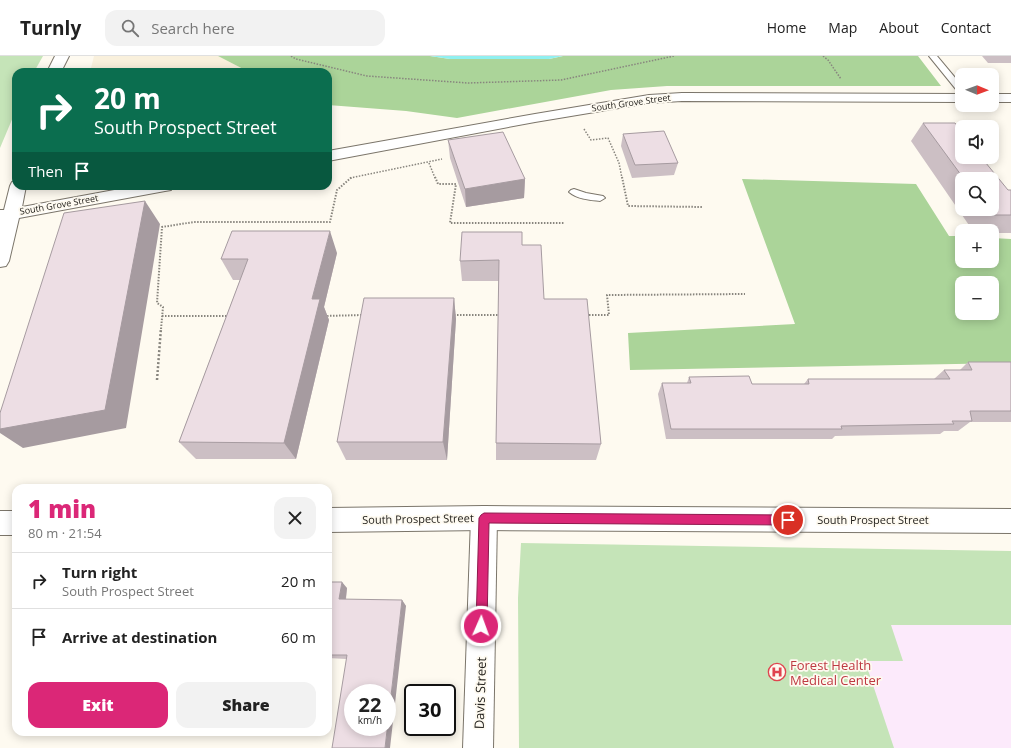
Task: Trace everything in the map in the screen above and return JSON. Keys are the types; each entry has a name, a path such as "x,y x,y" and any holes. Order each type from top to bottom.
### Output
{"street":[{"path":"56,68 62,56"},
{"name":"South Grove Street","path":"332,155 528,119 649,99 682,97 955,98"},
{"path":"999,98 1011,98"},
{"path":"0,261 6,215 16,190"},
{"name":"South Grove Street","path":"6,215 143,190"},
{"name":"South Prospect Street","path":"332,520 484,518 1011,521"},
{"name":"Davis Street","path":"478,748 484,518"},
{"path":"0,523 12,523"}],"lane":[{"path":"933,56 955,83"},
{"path":"574,192 585,196 600,198"}],"path":[{"path":"291,56 296,59 367,76 468,83 561,80 674,56"},
{"path":"582,125 591,140 608,138 619,163 628,206 703,207"},
{"path":"157,380 163,307 157,303 162,227 194,222 330,222 337,190 351,177 429,163 442,159"},
{"path":"429,163 438,184 456,184 450,223 564,223"},
{"path":"586,315 609,315 607,295 745,294"},
{"path":"322,316 370,315"},
{"path":"450,315 506,315"},
{"path":"162,316 234,316"}],"shaded area":[{"path":"94,56 218,56 241,68 91,68"},
{"name":"Forest Health Medical Center","path":"540,593 1011,596 1011,748 545,748"}],"green space":[{"path":"0,56 43,56 36,68 12,68 12,120 0,148"},
{"path":"218,56 430,56 450,59 549,59 563,56 918,56 941,86 667,86 611,90 457,118 406,111 332,105 332,68 241,68"},
{"path":"742,179 916,184 949,236 955,236 955,268 999,268 999,238 1011,239 1011,363 630,370 628,333 795,324"},
{"name":"Forest Health Medical Center","path":"521,543 1011,551 1011,625 891,625 903,661 865,661 894,748 519,748 518,598"}],"water":[{"path":"430,56 563,56 549,59 450,59"}],"building":[{"path":"923,123 955,123 955,164 987,164 993,172 959,172"},
{"path":"664,131 678,163 635,165 623,134"},
{"path":"503,132 525,179 465,189 448,140"},
{"path":"999,179 1008,190 1011,190 1011,215 999,215"},
{"path":"145,201 105,410 0,429 0,413 64,213"},
{"path":"232,231 330,231 312,299 320,299 284,443 179,442 248,259 221,259"},
{"path":"462,232 522,232 522,245 541,245 544,299 587,299 601,444 496,443 499,260 460,261"},
{"path":"364,298 454,298 443,442 337,442"},
{"path":"968,362 1011,362 1011,411 970,411 972,421 952,421 954,424 841,426 842,429 671,429 662,383 691,383 689,377 749,376 752,384 809,384 808,379 950,379 944,370 972,370"},
{"path":"332,582 342,582 339,599 402,600 392,684 344,684 344,736 386,736 385,748 332,748 347,655 332,655"}],"place":[{"name":"Forest Health Medical Center","path":"777,672"}],"route":[{"path":"481,626 484,518 788,520"}]}
